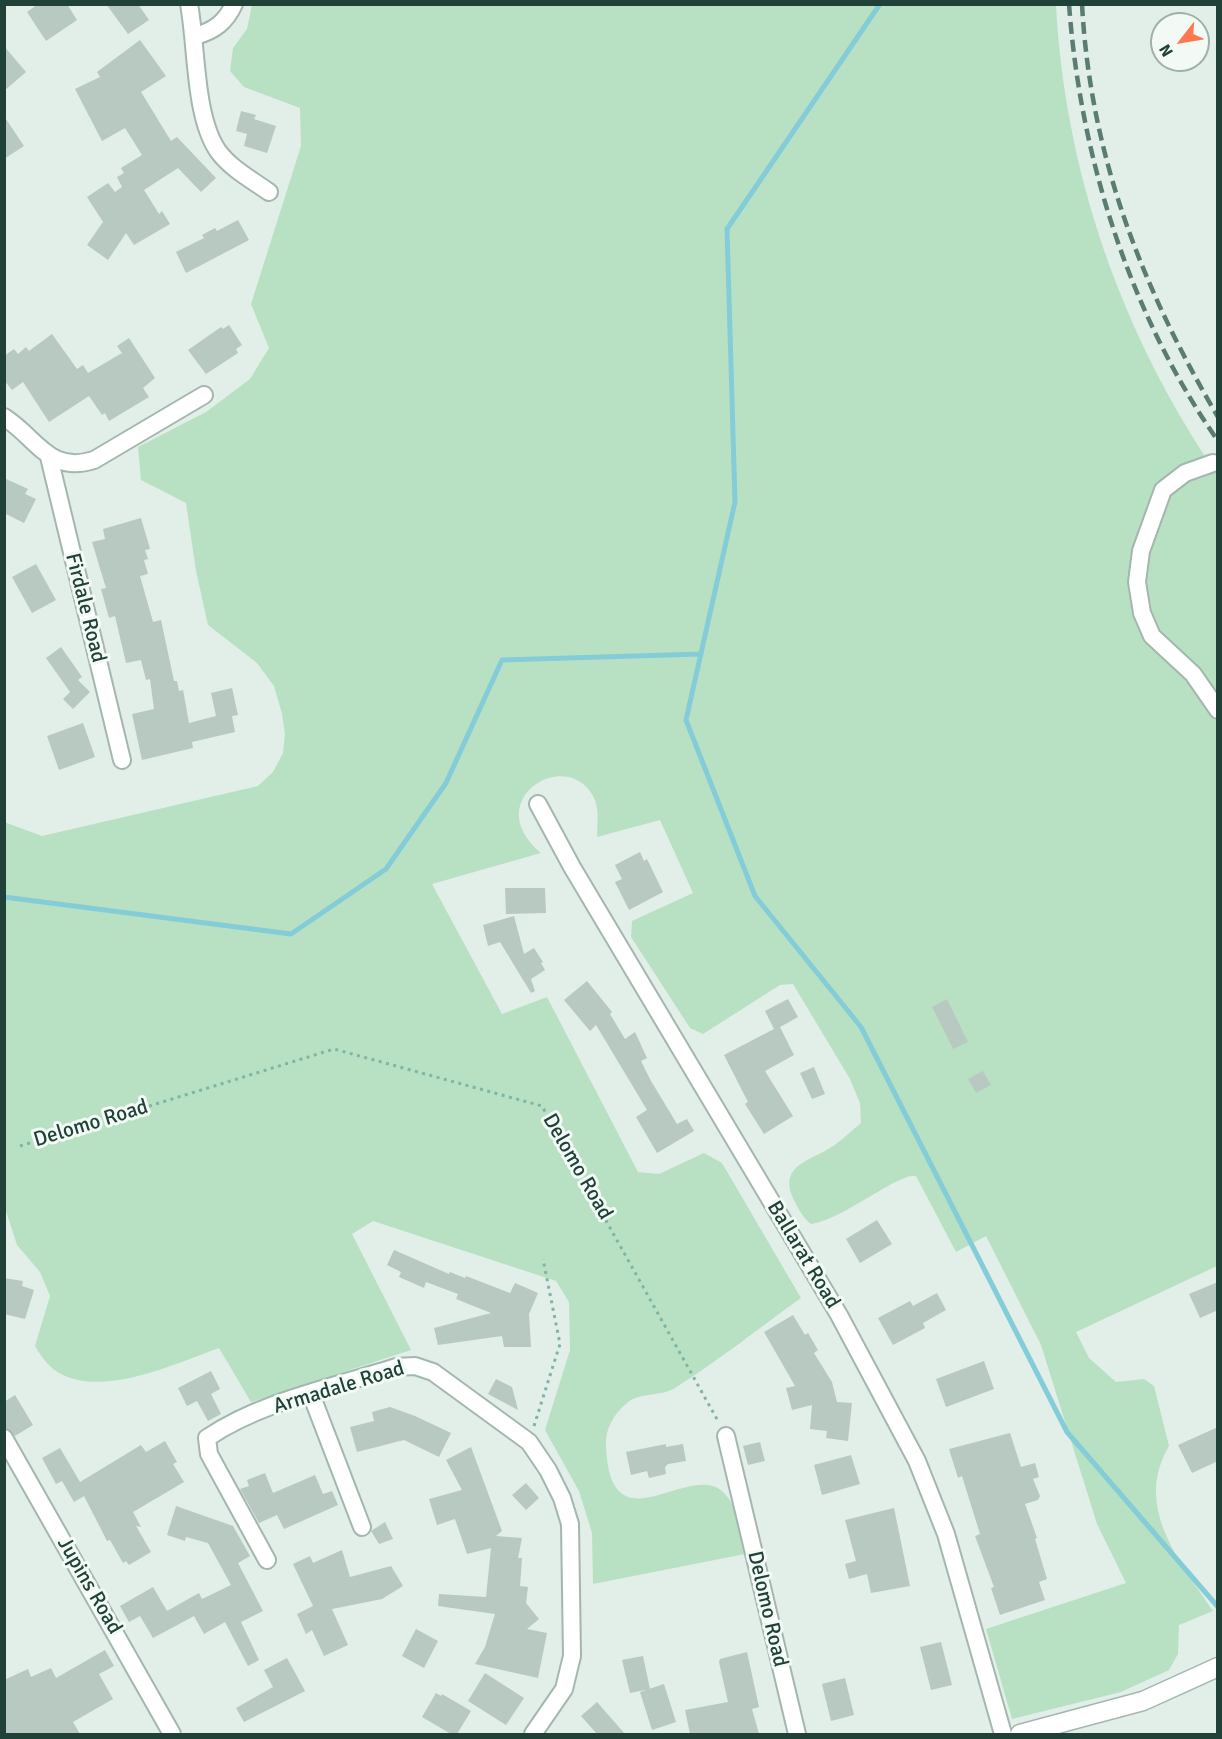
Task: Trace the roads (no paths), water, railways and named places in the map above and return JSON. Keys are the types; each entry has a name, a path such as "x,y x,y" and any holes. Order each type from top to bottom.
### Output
{"street":[{"path":"189,4 195,36 202,111 209,132 218,151 231,164 269,192"},
{"path":"195,36 214,30 229,15 234,4"},
{"path":"4,417 27,434 49,457 63,464 77,465 94,460 204,395"},
{"name":"Firdale Road","path":"49,457 122,760"},
{"path":"1213,463 1185,473 1163,490 1138,562 1137,582 1142,613 1152,636 1189,669 1218,710"},
{"name":"Ballarat Road","path":"538,804 572,867 839,1315 917,1461 946,1534 1003,1734"},
{"name":"Armadale Road","path":"267,1560 209,1454 207,1438 223,1427 311,1394 396,1367 415,1366 449,1381 529,1442 548,1470 562,1498 570,1524 572,1656 564,1689 533,1734"},
{"path":"311,1394 362,1527"},
{"name":"Delomo Road","path":"726,1436 797,1734"},
{"name":"Jupins Road","path":"4,1438 172,1734"},
{"path":"1020,1734 1143,1701 1218,1667"}],"waterway":[{"path":"880,4 727,229 735,502 686,720 755,896 861,1027 1067,1432 1218,1607"},
{"path":"4,897 291,934 386,869 446,783 502,660 701,654"}],"railway":[{"path":"1069,4 1075,62 1085,119 1098,176 1115,233 1135,288 1159,341 1187,392 1218,441"},
{"path":"1082,4 1087,60 1096,114 1124,219 1166,319 1218,417"}]}
